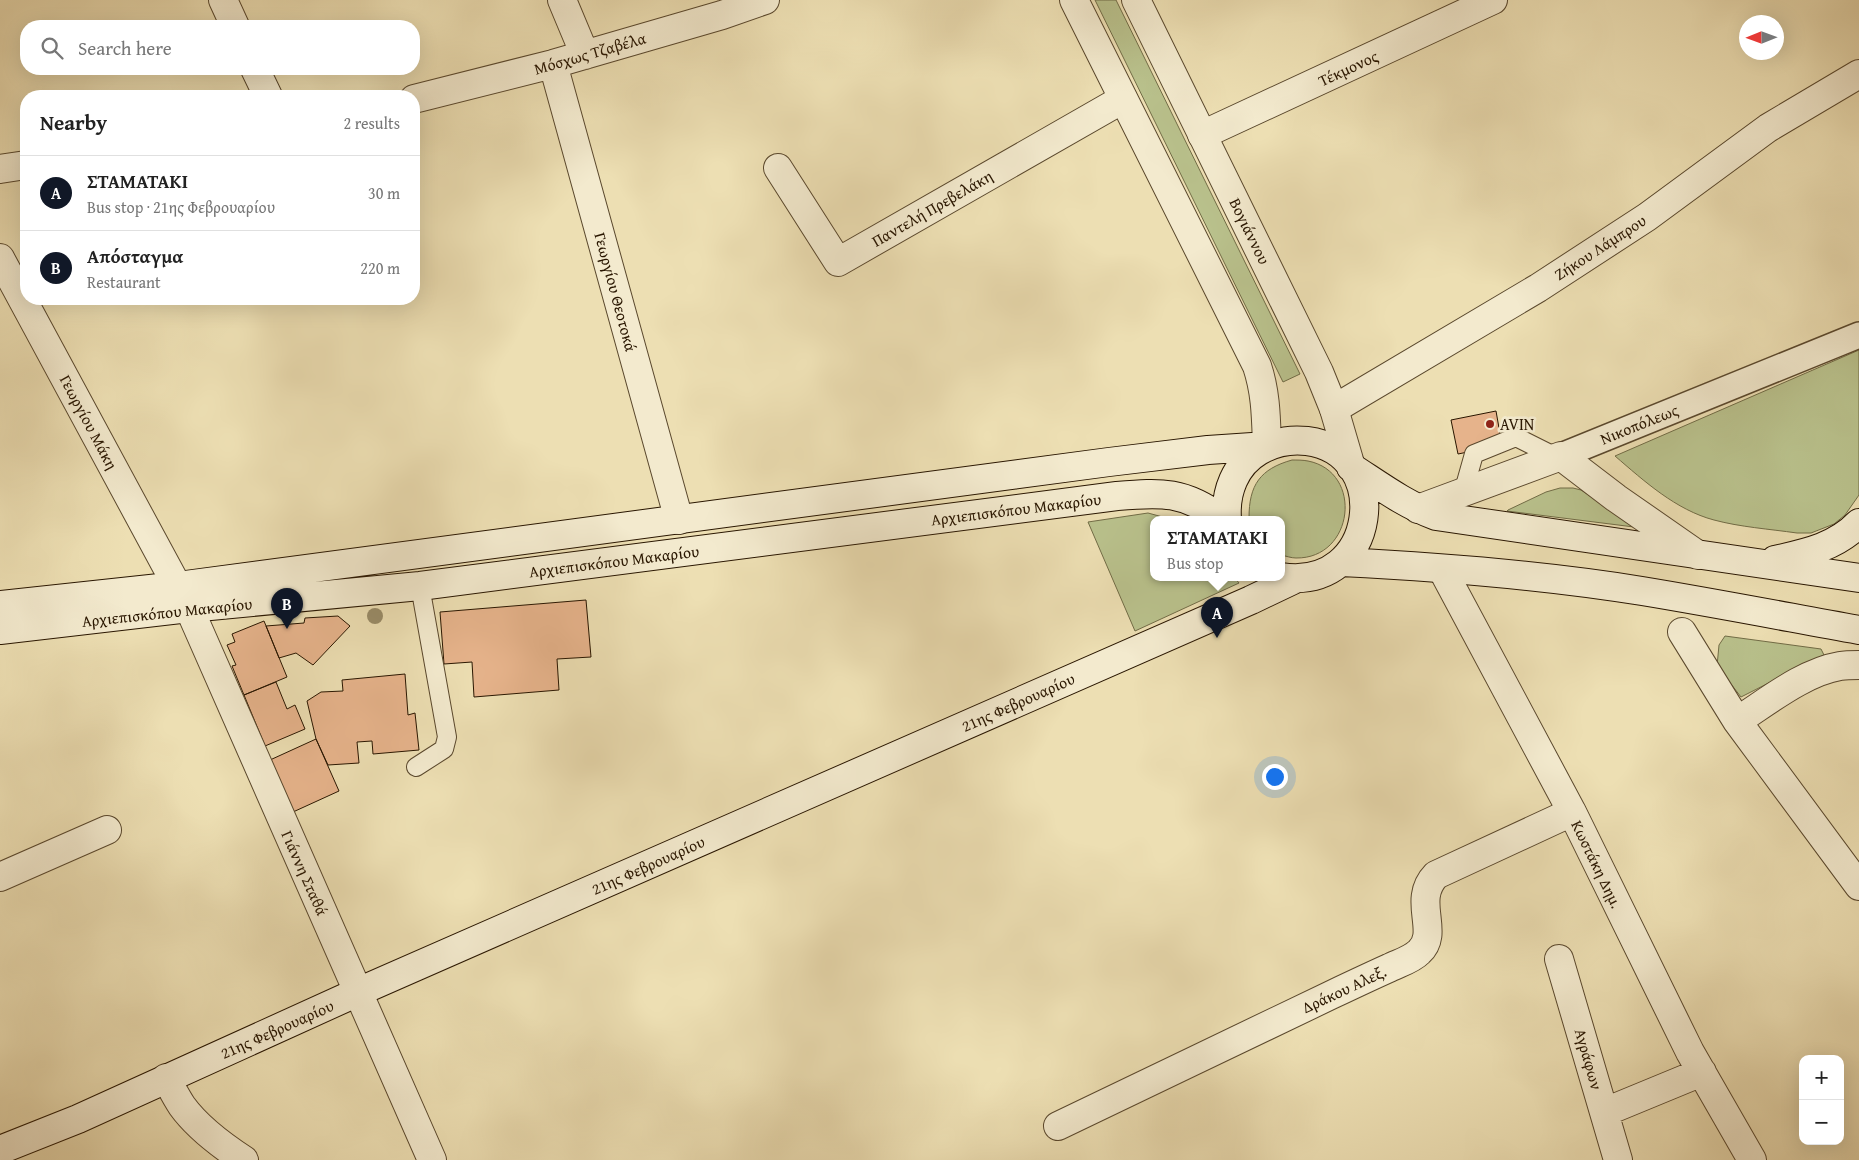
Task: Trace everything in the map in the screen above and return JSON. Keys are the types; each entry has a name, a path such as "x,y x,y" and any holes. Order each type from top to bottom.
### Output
{"street":[{"path":"223,0 232,20"},
{"path":"562,0 585,55"},
{"name":"Μόσχως Τζαβέλα","path":"420,97 585,55 765,0"},
{"path":"1074,0 1257,366 1265,398 1267,446"},
{"name":"Βογιάννου","path":"1136,0 1319,372 1334,409 1350,467"},
{"name":"Τέκμονος","path":"1202,135 1493,0"},
{"name":"Γεωργίου Θεοτοκά","path":"553,64 679,520"},
{"name":"Ζήκου Λάμπρου","path":"1334,409 1538,288 1647,217 1768,128 1859,74"},
{"path":"258,75 265,90"},
{"name":"Παντελή Πρεβελάκη","path":"778,168 838,262 1123,99"},
{"path":"0,169 20,165"},
{"name":"Γεωργίου Μάκη","path":"0,258 20,295"},
{"name":"Γεωργίου Μάκη","path":"25,305 183,598"},
{"name":"Νικοπόλεως","path":"1418,509 1558,456 1859,335"},
{"path":"1227,516 1226,508 1234,478 1242,465 1254,454 1267,446 1282,441 1312,442 1326,447 1340,455 1350,467 1359,482 1364,499 1361,534 1341,562"},
{"path":"0,605 183,598 679,520 1109,462 1208,450 1267,446"},
{"path":"1558,456 1698,555"},
{"path":"1350,467 1394,496 1436,516 1473,523 1859,578"},
{"name":"Αρχιεπισκόπου Μακαρίου","path":"0,630 183,598 420,586 1150,493 1178,495 1216,516"},
{"path":"1761,563 1827,546 1840,539 1859,523"},
{"path":"1341,562 1442,569 1575,582 1642,591 1859,630"},
{"name":"21ης Φεβρουαρίου","path":"1288,578 1311,577 1327,571 1341,562"},
{"name":"Κωστάκη Δημ.","path":"1442,569 1572,812 1690,1052 1752,1160"},
{"name":"21ης Φεβρουαρίου","path":"0,1150 78,1119 358,992 1215,616 1282,581"},
{"name":"Γιάννη Σταθά","path":"183,598 432,1160"},
{"path":"1682,632 1737,721 1859,886"},
{"path":"1737,721 1810,676 1840,666 1859,665"},
{"name":"Δράκου Αλεξ.","path":"1058,1126 1350,985 1411,958 1422,949 1428,938 1425,905 1430,881 1436,876 1572,812"},
{"path":"0,877 107,830"},
{"name":"Αγράφων","path":"1559,959 1618,1160"},
{"path":"1604,1112 1702,1072"},
{"path":"166,1078 190,1116 222,1145 244,1160"}],"lane":[{"path":"416,767 444,749 447,737 420,586"}],"green space":[{"path":"1095,0 1116,0 1300,374 1283,382"},
{"path":"1859,350 1859,495 1845,515 1834,524 1811,533 1797,533 1714,520 1687,509 1661,494 1615,456"},
{"path":"1292,460 1302,460 1326,468 1338,481 1344,497 1345,514 1340,531 1330,545 1315,555 1296,558 1285,556 1285,516 1249,516 1251,496 1258,480 1272,468"},
{"path":"1560,488 1581,490 1636,526 1507,511 1546,492"},
{"path":"1148,513 1159,516 1150,516 1150,581 1237,581 1239,583 1135,631 1088,522"},
{"path":"1725,636 1821,649 1824,655 1741,697 1717,666 1719,645"}],"building":[{"path":"1496,411 1502,445 1458,454 1451,420"},
{"path":"586,600 591,657 557,659 559,690 474,697 472,662 444,664 440,612"},
{"path":"338,616 350,626 313,665 296,653 279,658 266,626 304,623 305,618"},
{"path":"264,621 287,677 244,695 232,666 236,665 227,645 235,642 232,634"},
{"path":"405,674 408,715 415,713 419,750 373,754 372,741 357,742 359,763 328,765 316,739 307,701 321,692 343,691 342,680"},
{"path":"276,682 287,709 295,705 305,729 265,746 244,695"},
{"path":"316,739 339,791 293,812 270,760"}],"place":[{"name":"AVIN","path":"1490,424"},
{"name":"Απόσταγμα","path":"287,629"},
{"name":"ΣΤΑΜΑΤΑΚΙ","path":"1217,638"}]}
